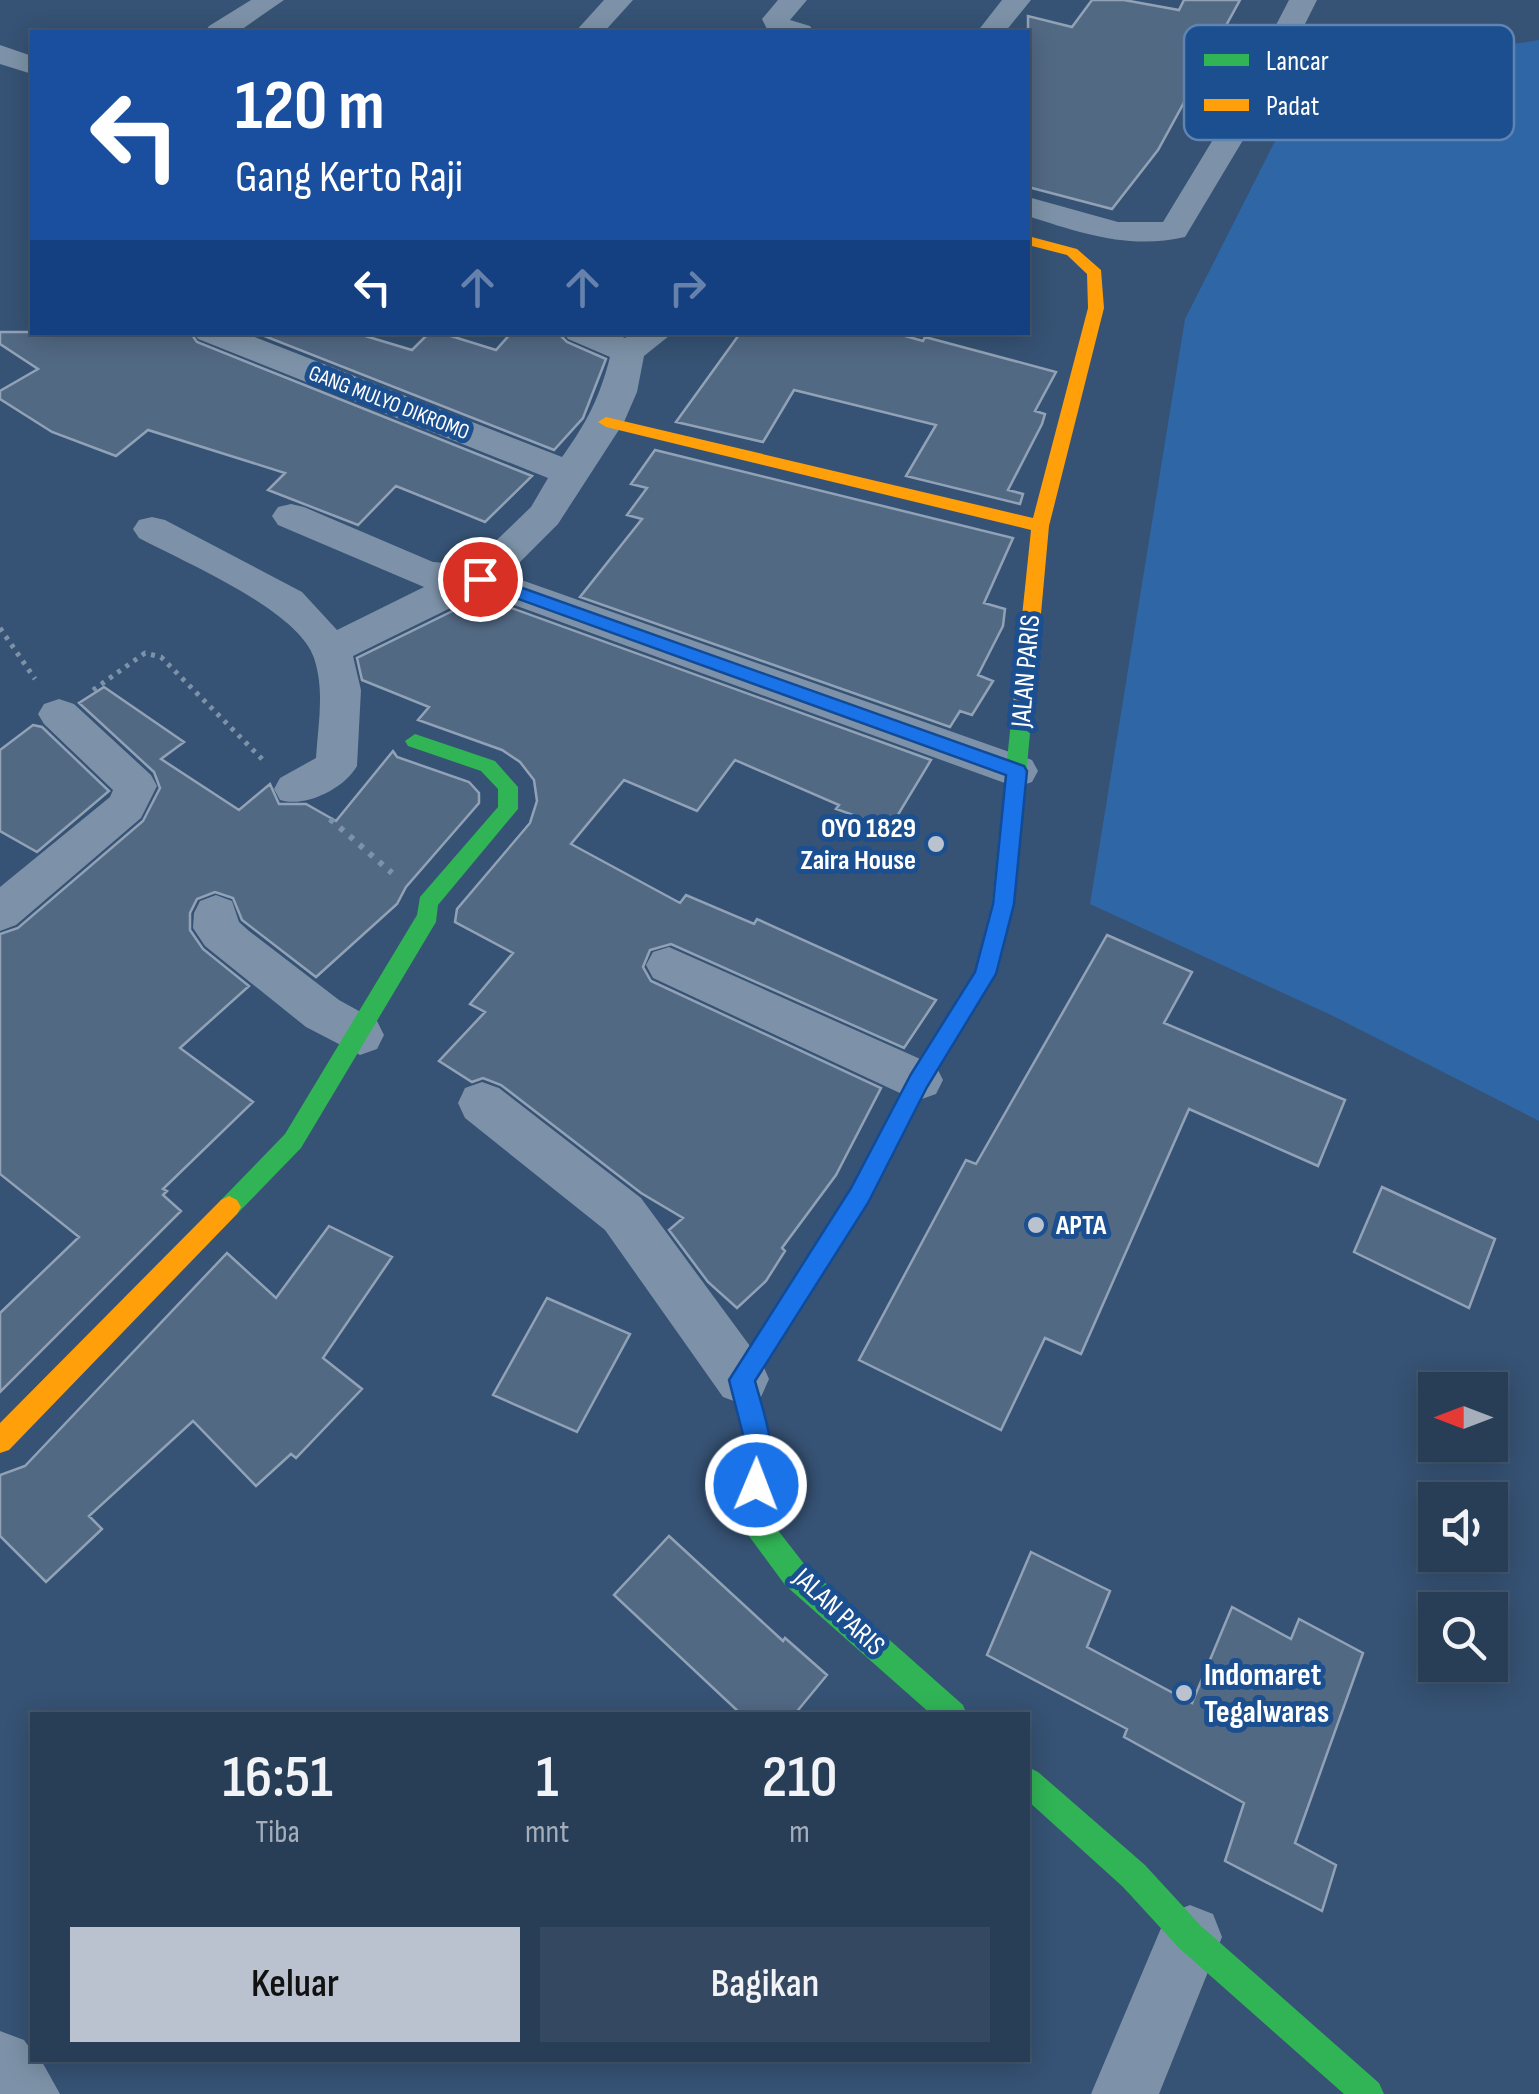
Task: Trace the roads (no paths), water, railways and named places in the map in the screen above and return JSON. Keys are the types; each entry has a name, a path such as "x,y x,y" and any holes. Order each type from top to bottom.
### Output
{"street":[{"path":"223,0 264,6"},
{"path":"592,30 619,0"},
{"path":"792,0 776,19 778,25 794,30"},
{"path":"994,30 1017,0"},
{"path":"1290,25 1303,0"},
{"path":"222,30 264,6"},
{"path":"0,54 30,64"},
{"path":"1030,207 1122,234 1150,235 1174,230 1228,140"},
{"name":"JALAN PARIS","path":"950,1712 795,1575 752,1519 760,1450 742,1380 859,1196 919,1080 985,974 1003,904 1040,526 1096,308 1095,274 1072,252 1030,242"},
{"name":"GANG MULYO DIKROMO","path":"218,335 569,473"},
{"path":"332,650 480,579 545,515 606,422 642,342 599,335"},
{"path":"606,422 1040,526"},
{"path":"291,516 427,575 480,579 1017,771"},
{"path":"152,528 288,601 332,650 341,690 336,766 295,789"},
{"path":"0,912 126,807 136,786 59,714"},
{"path":"0,1441 293,1141 428,916 427,904 508,809 508,787 488,766 415,741"},
{"path":"216,913 216,928 223,937 279,978 330,1023 360,1035"},
{"path":"669,965 919,1080"},
{"path":"482,1103 623,1214 742,1380"},
{"path":"1030,1784 1134,1876 1190,1937 1368,2094"},
{"path":"1125,2094 1190,1937"}],"place":[{"name":"OYO 1829 Zaira House","path":"936,844"},
{"name":"APTA","path":"1036,1225"},
{"name":"Indomaret Tegalwaras","path":"1184,1693"}]}
